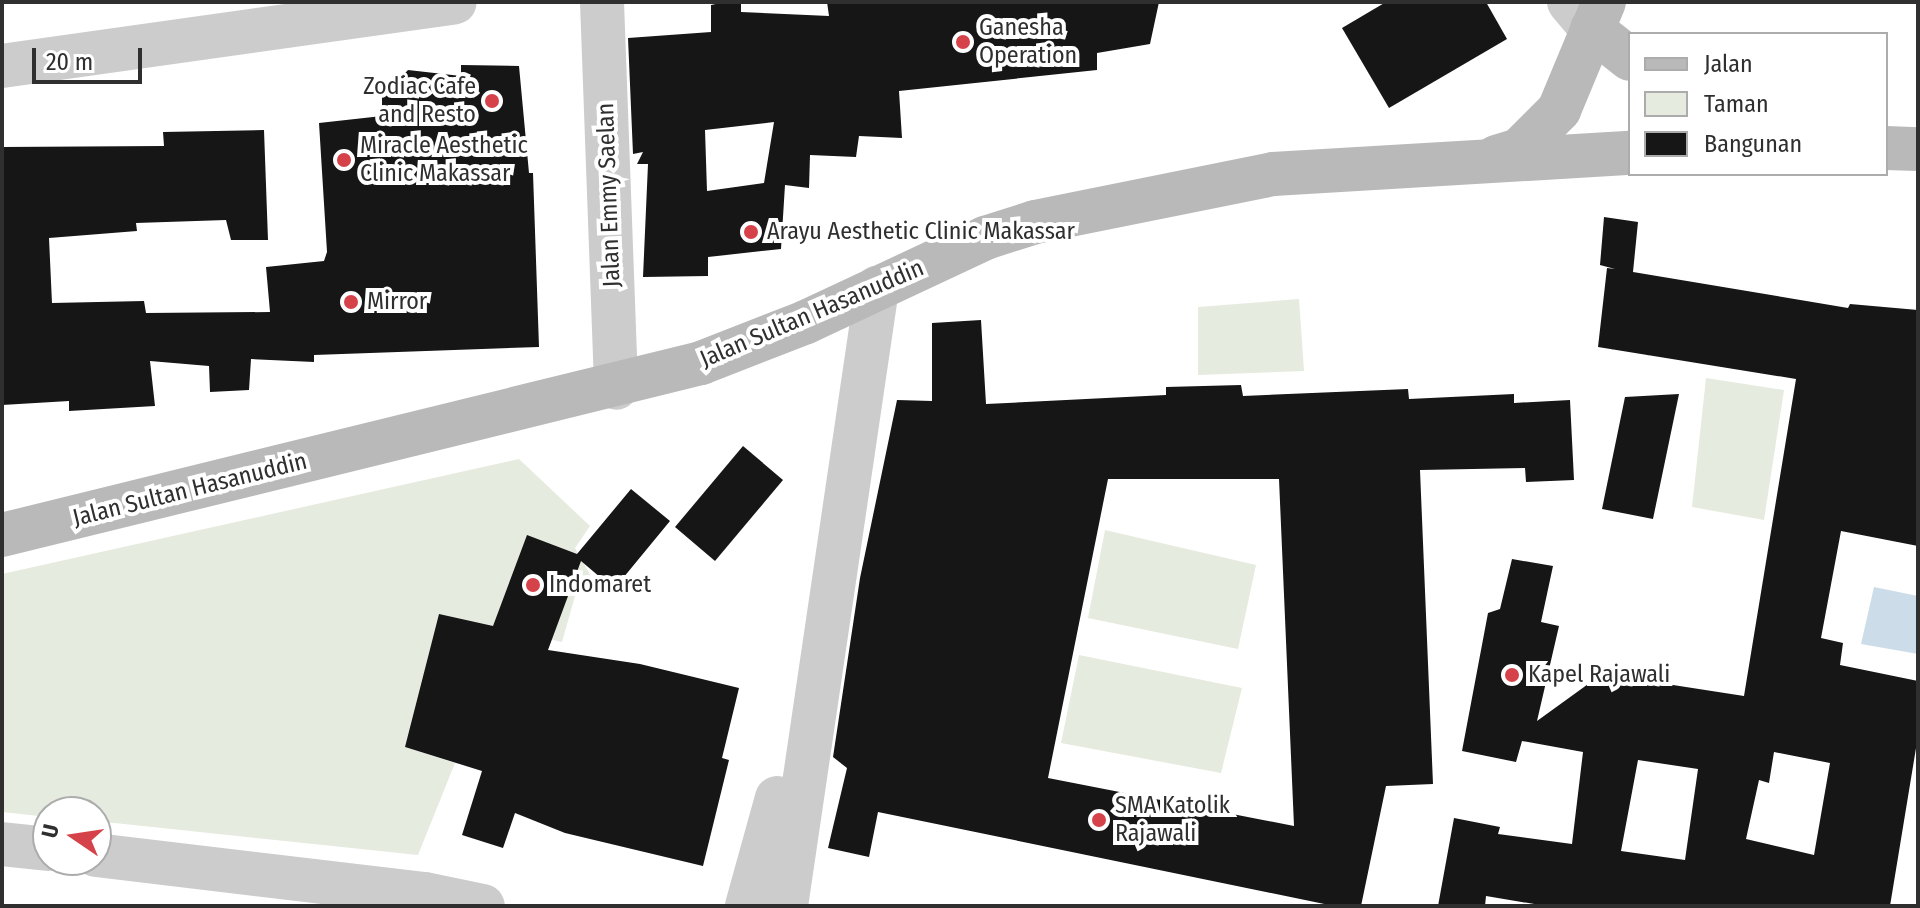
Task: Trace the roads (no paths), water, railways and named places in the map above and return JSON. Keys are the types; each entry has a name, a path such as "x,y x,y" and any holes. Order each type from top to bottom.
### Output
{"main road":[{"path":"1588,11 1628,57"},
{"path":"1486,160 1519,150 1559,110 1588,11"},
{"path":"1888,148 1918,149"},
{"name":"Jalan Sultan Hasanuddin","path":"2,535 616,388 701,363 985,238 1035,222 1190,188 1273,174 1628,153"}],"street":[{"path":"2,66 455,2"},
{"name":"Jalan Emmy Saelan","path":"602,2 616,388"},
{"path":"786,906 877,288"},
{"path":"747,906 825,627"},
{"path":"2,844 32,847"},
{"path":"112,857 483,906"}],"water":[{"path":"1874,587 1918,596 1918,654 1861,644"}],"place":[{"name":"Ganesha Operation","path":"963,42"},
{"name":"Zodiac Cafe and Resto","path":"492,101"},
{"name":"Miracle Aesthetic Clinic Makassar","path":"344,160"},
{"name":"Arayu Aesthetic Clinic Makassar","path":"751,232"},
{"name":"Mirror","path":"351,302"},
{"name":"Indomaret","path":"533,585"},
{"name":"Kapel Rajawali","path":"1512,675"},
{"name":"SMA Katolik Rajawali","path":"1099,820"}]}
